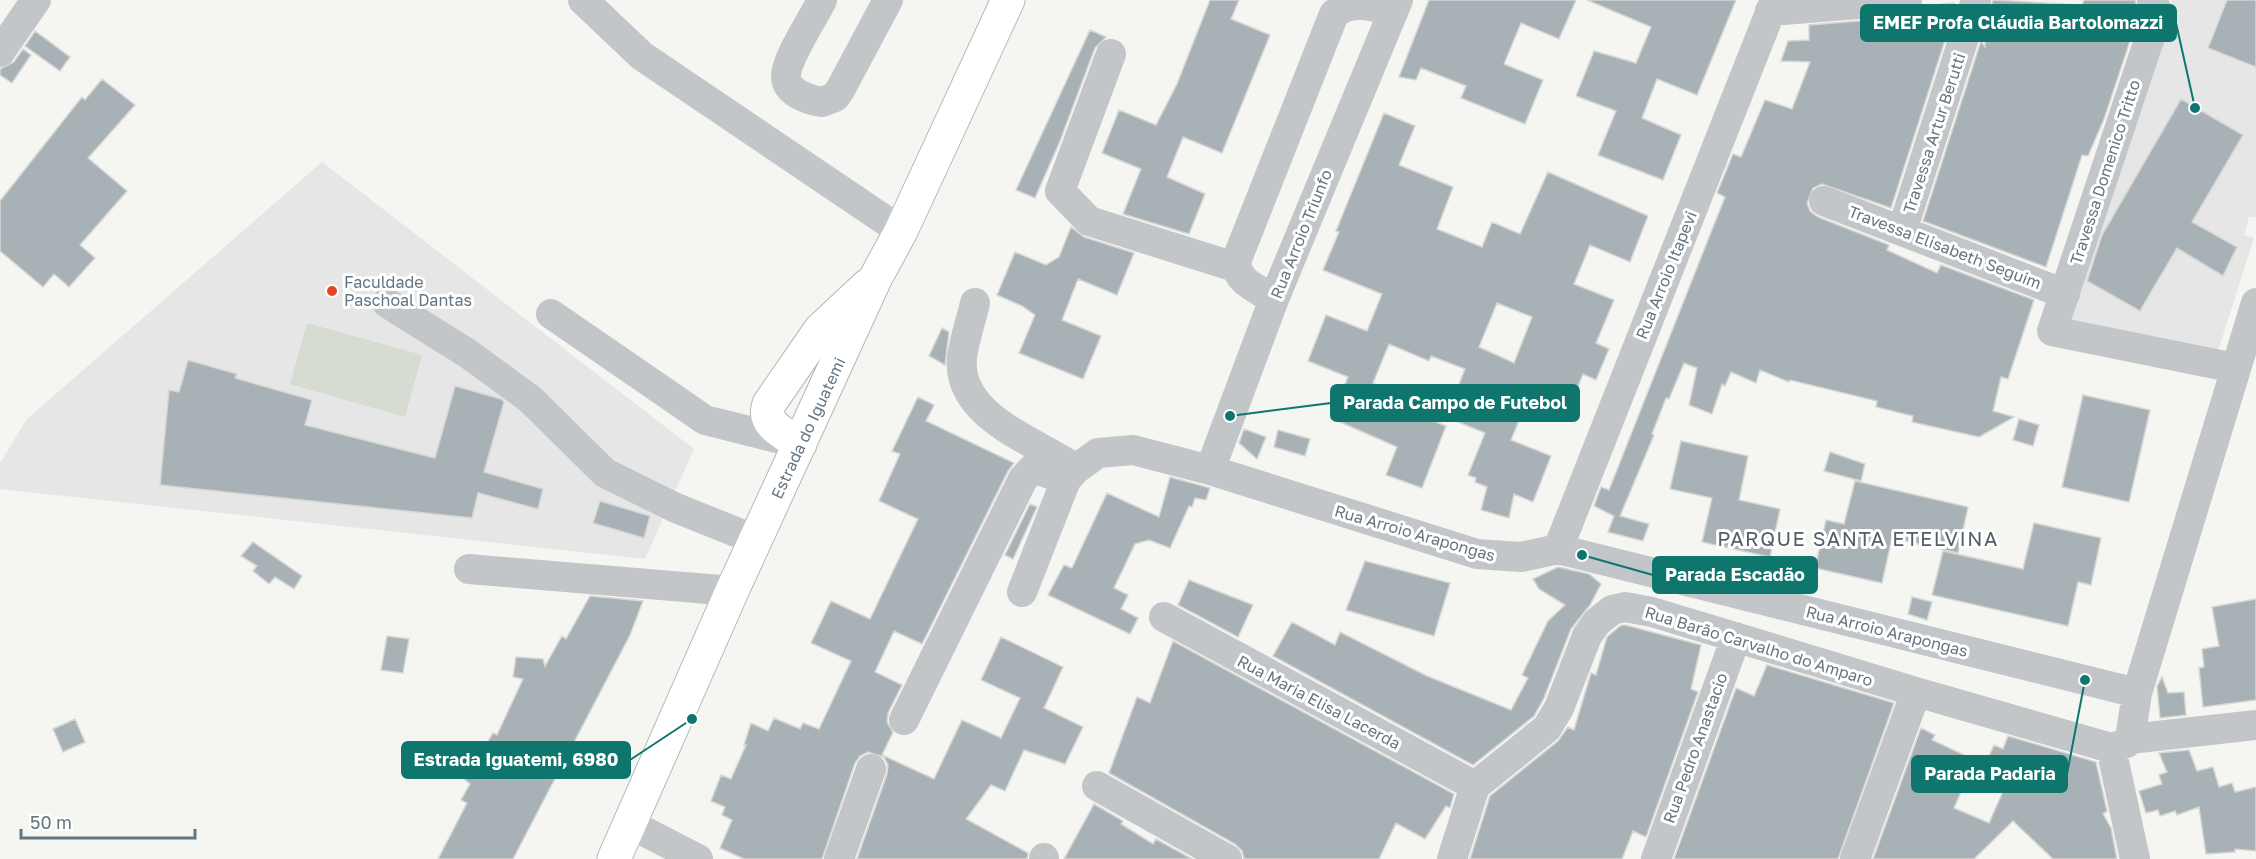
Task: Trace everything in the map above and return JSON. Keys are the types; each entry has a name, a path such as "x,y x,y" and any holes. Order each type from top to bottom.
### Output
{"main road":[{"name":"Estrada do Iguatemi","path":"614,859 732,591 875,279 901,231 1008,0"},
{"path":"800,444 770,423 766,411 769,404 820,330 875,279"}],"street":[{"path":"0,52 36,0"},
{"path":"583,0 642,56 901,231"},
{"path":"822,0 789,63 786,76 789,85 796,93 822,102 835,97 840,90 888,0"},
{"path":"1236,267 1334,14 1349,1 1357,0 1395,6"},
{"path":"1773,6 1907,0"},
{"name":"Travessa Artur Berutti","path":"1902,231 1976,0"},
{"name":"Rua Arroio Triunfo","path":"1210,470 1274,299 1395,6"},
{"name":"Rua Arroio Itapevi","path":"1558,549 1773,6"},
{"name":"Travessa Domenico Tritto","path":"2155,6 2052,331 2235,368"},
{"path":"1111,54 1060,191 1089,221 1236,267 1242,278 1274,299"},
{"name":"Travessa Elisabeth Seguim","path":"1824,201 2065,294"},
{"path":"387,303 467,353 530,399 605,473 676,508 756,540"},
{"path":"975,303 962,358 963,373 973,398 1000,425 1071,474"},
{"path":"2135,859 2121,743 2256,303"},
{"path":"551,314 705,420 800,444"},
{"name":"Rua Arroio Arapongas","path":"1071,474 1098,453 1132,450 1210,470 1477,554 1521,557 1558,549 2137,693"},
{"path":"904,720 1023,479 1033,468 1071,474"},
{"path":"1022,592 1071,474"},
{"path":"469,569 732,591"},
{"name":"Rua Barão Carvalho do Amparo","path":"1474,786 1547,728 1558,708 1587,636 1604,614 1625,607 1652,612 1916,692 2121,743"},
{"name":"Rua Maria Elisa Lacerda","path":"1164,617 1474,786"},
{"name":"Rua Pedro Anastacio","path":"1656,859 1736,637"},
{"path":"1855,859 1916,692"},
{"path":"2121,743 2256,725"},
{"path":"839,859 871,769"},
{"path":"1097,786 1227,859"},
{"path":"1452,859 1474,786"},
{"path":"630,824 698,859"}],"shaded area":[{"path":"2172,0 2256,0 2256,217 2249,217 2244,235 2254,238 2217,354 2059,325"},
{"name":"Faculdade Paschoal Dantas","path":"322,162 694,449 645,559 0,489 0,463 27,419"},
{"path":"307,323 422,355 405,417 290,384"}],"building":[{"path":"1210,0 1239,0 1231,19 1270,35 1222,153 1183,137 1167,177 1205,194 1189,234 1123,214 1141,169 1102,153 1119,110 1156,125 1177,84"},
{"path":"1429,0 1576,0 1559,39 1521,23 1504,64 1543,80 1525,124 1461,98 1466,86 1421,68 1416,80 1399,77"},
{"path":"1587,0 1736,0 1697,95 1657,79 1642,118 1681,135 1663,180 1598,155 1616,111 1576,96 1594,51 1636,63 1651,27"},
{"path":"1993,0 2082,5 2084,0 2135,0 2139,14 2104,119 2088,156 2082,155 2046,267 1923,221 1981,41 1985,47 1986,24"},
{"path":"2227,0 2256,0 2256,67 2208,48"},
{"path":"1954,3 1956,6 1891,208 1822,184 1813,188 1807,203 1810,211 1818,217 1889,245 1887,250 1937,273 1941,265 2034,300 2008,379 2001,377 1993,411 2014,417 1979,437 1912,422 1913,416 1876,407 1877,401 1790,380 1789,382 1760,370 1756,383 1731,372 1725,386 1722,384 1712,414 1689,405 1697,368 1684,363 1669,399 1666,398 1652,434 1654,435 1620,516 1649,524 1643,541 1608,532 1614,516 1594,506 1601,487 1609,490 1725,197 1717,193 1733,154 1741,157 1765,100 1792,109 1810,62 1781,61 1788,41 1809,40 1809,25 1908,17 1917,14 1923,6"},
{"path":"1090,30 1106,37 1095,48 1060,141 1035,198 1016,190"},
{"path":"35,31 70,57 60,71 25,46"},
{"path":"23,49 31,55 12,83 0,75 0,69 14,62"},
{"path":"102,79 135,105 88,158 127,191 80,245 95,258 69,287 54,274 43,287 0,251 0,201 82,97 85,100"},
{"path":"2181,99 2243,135 2192,222 2237,247 2223,276 2177,248 2140,311 2087,281 2102,235"},
{"path":"1384,113 1415,126 1399,165 1453,187 1437,229 1482,247 1492,222 1520,234 1548,172 1648,216 1630,262 1590,245 1574,284 1614,300 1596,343 1609,349 1596,380 1583,374 1566,416 1527,401 1511,440 1551,456 1533,502 1514,494 1509,518 1481,510 1487,487 1475,482 1476,478 1468,475 1485,433 1446,417 1465,369 1431,356 1429,361 1389,344 1373,383 1413,400 1409,411 1446,426 1422,488 1386,475 1397,447 1331,418 1348,377 1308,361 1326,315 1367,331 1382,294 1323,270 1339,232 1336,231","holes":["1497,303 1532,317 1514,363 1479,347"]},
{"path":"1071,227 1084,237 1134,253 1117,295 1078,279 1062,320 1101,336 1083,379 1019,353 1035,315 1022,306 997,295 1015,252 1046,265 1059,257"},
{"path":"942,328 949,332 945,365 929,356"},
{"path":"188,360 237,374 235,378 312,400 305,425 435,458 455,386 501,399 504,402 484,472 543,489 538,509 478,493 472,518 160,485 169,390 179,392"},
{"path":"2083,395 2150,410 2129,502 2062,487"},
{"path":"918,397 934,405 926,421 1014,463 922,644 894,631 875,672 902,685 888,713 887,722 893,732 882,755 934,779 962,720 1001,738 1020,698 981,680 1001,637 1063,667 1044,708 1083,727 1065,764 1024,750 1005,791 991,785 966,819 1028,853 1027,859 857,859 887,774 888,765 884,757 868,752 860,756 855,763 822,859 744,859 720,848 732,820 722,815 725,807 711,801 721,775 731,779 746,745 744,745 751,723 768,731 774,718 800,729 803,723 819,729 851,661 811,643 831,601 870,619 918,519 879,501 900,454 892,451"},
{"path":"2019,419 2039,425 2033,446 2013,440"},
{"path":"1244,429 1266,437 1257,459 1239,443"},
{"path":"1278,430 1310,439 1305,456 1274,447"},
{"path":"1681,441 1748,456 1739,500 1780,509 1770,557 1702,542 1712,498 1670,489"},
{"path":"1830,452 1865,464 1861,481 1824,471"},
{"path":"1170,477 1210,488 1206,500 1195,498 1192,507 1189,506 1170,548 1149,540 1135,544 1114,588 1128,595 1121,609 1138,618 1130,634 1048,595 1064,565 1072,568 1107,493 1159,517"},
{"path":"1855,481 1968,507 1958,553 1892,538 1882,583 1815,568 1826,520 1844,524"},
{"path":"600,501 650,516 644,538 593,523"},
{"path":"1030,504 1037,507 1013,559 1005,555"},
{"path":"2034,523 2101,538 2091,585 2078,582 2068,626 1932,595 1943,551 2023,569"},
{"path":"253,542 302,576 294,589 275,577 269,584 253,571 257,566 241,556"},
{"path":"1365,561 1450,583 1434,636 1346,610"},
{"path":"1558,567 1589,574 1601,584 1590,605 1571,629 1544,698 1534,716 1473,765 1273,656 1292,622 1335,645 1340,632 1427,676 1511,710 1528,678 1522,675 1548,621 1565,605 1539,589 1533,579"},
{"path":"1189,580 1253,605 1238,637 1178,605"},
{"path":"590,596 643,601 630,635 513,859 438,859 467,803 461,800 470,784 463,778 471,757 478,757 493,733 497,735 523,679 513,677 516,657 543,659 545,666 562,636 566,639"},
{"path":"1912,597 1932,602 1927,620 1908,614"},
{"path":"2256,599 2256,700 2203,707 2199,668 2204,667 2202,649 2219,646 2212,607"},
{"path":"1625,625 1701,645 1691,689 1698,692 1646,837 1633,831 1622,859 1470,859 1490,796 1558,741 1568,727 1574,730 1591,673 1596,675 1607,637 1620,626"},
{"path":"387,636 409,639 403,673 381,670"},
{"path":"1173,641 1454,794 1450,808 1446,806 1425,839 1396,823 1379,859 1244,859 1242,851 1235,844 1109,773 1137,697 1150,703"},
{"path":"1767,665 1894,703 1838,859 1674,859 1736,688 1754,696"},
{"path":"2162,677 2168,693 2184,692 2186,715 2160,718 2157,686"},
{"path":"75,719 85,742 63,752 53,729"},
{"path":"1921,728 1935,735 1932,740 1975,760 1954,808 1989,823 2005,787 1980,776 1994,745 2003,749 2008,736 2096,762 2107,811 2103,814 2111,828 2117,859 2053,859 2013,821 1974,859 1873,859"},
{"path":"2189,750 2197,771 2213,767 2219,787 2232,783 2235,792 2256,787 2256,851 2235,849 2235,852 2206,854 2199,807 2177,815 2175,811 2160,816 2158,810 2146,813 2139,791 2162,784 2159,775 2167,772 2159,753"},
{"path":"1094,804 1123,821 1121,824 1153,844 1156,839 1192,859 1064,859"}],"place":[{"name":"EMEF Profª Cláudia Bartolomazzi","path":"2195,108"},
{"name":"Faculdade Paschoal Dantas","path":"332,291"},
{"name":"Parada Campo de Futebol","path":"1230,416"},
{"name":"Parada Escadão","path":"1582,555"},
{"name":"Parada Padaria","path":"2085,680"},
{"name":"Estrada Iguatemi, 6980","path":"692,719"}],"district":[{"name":"PARQUE SANTA ETELVINA","path":"1858,538"}]}
